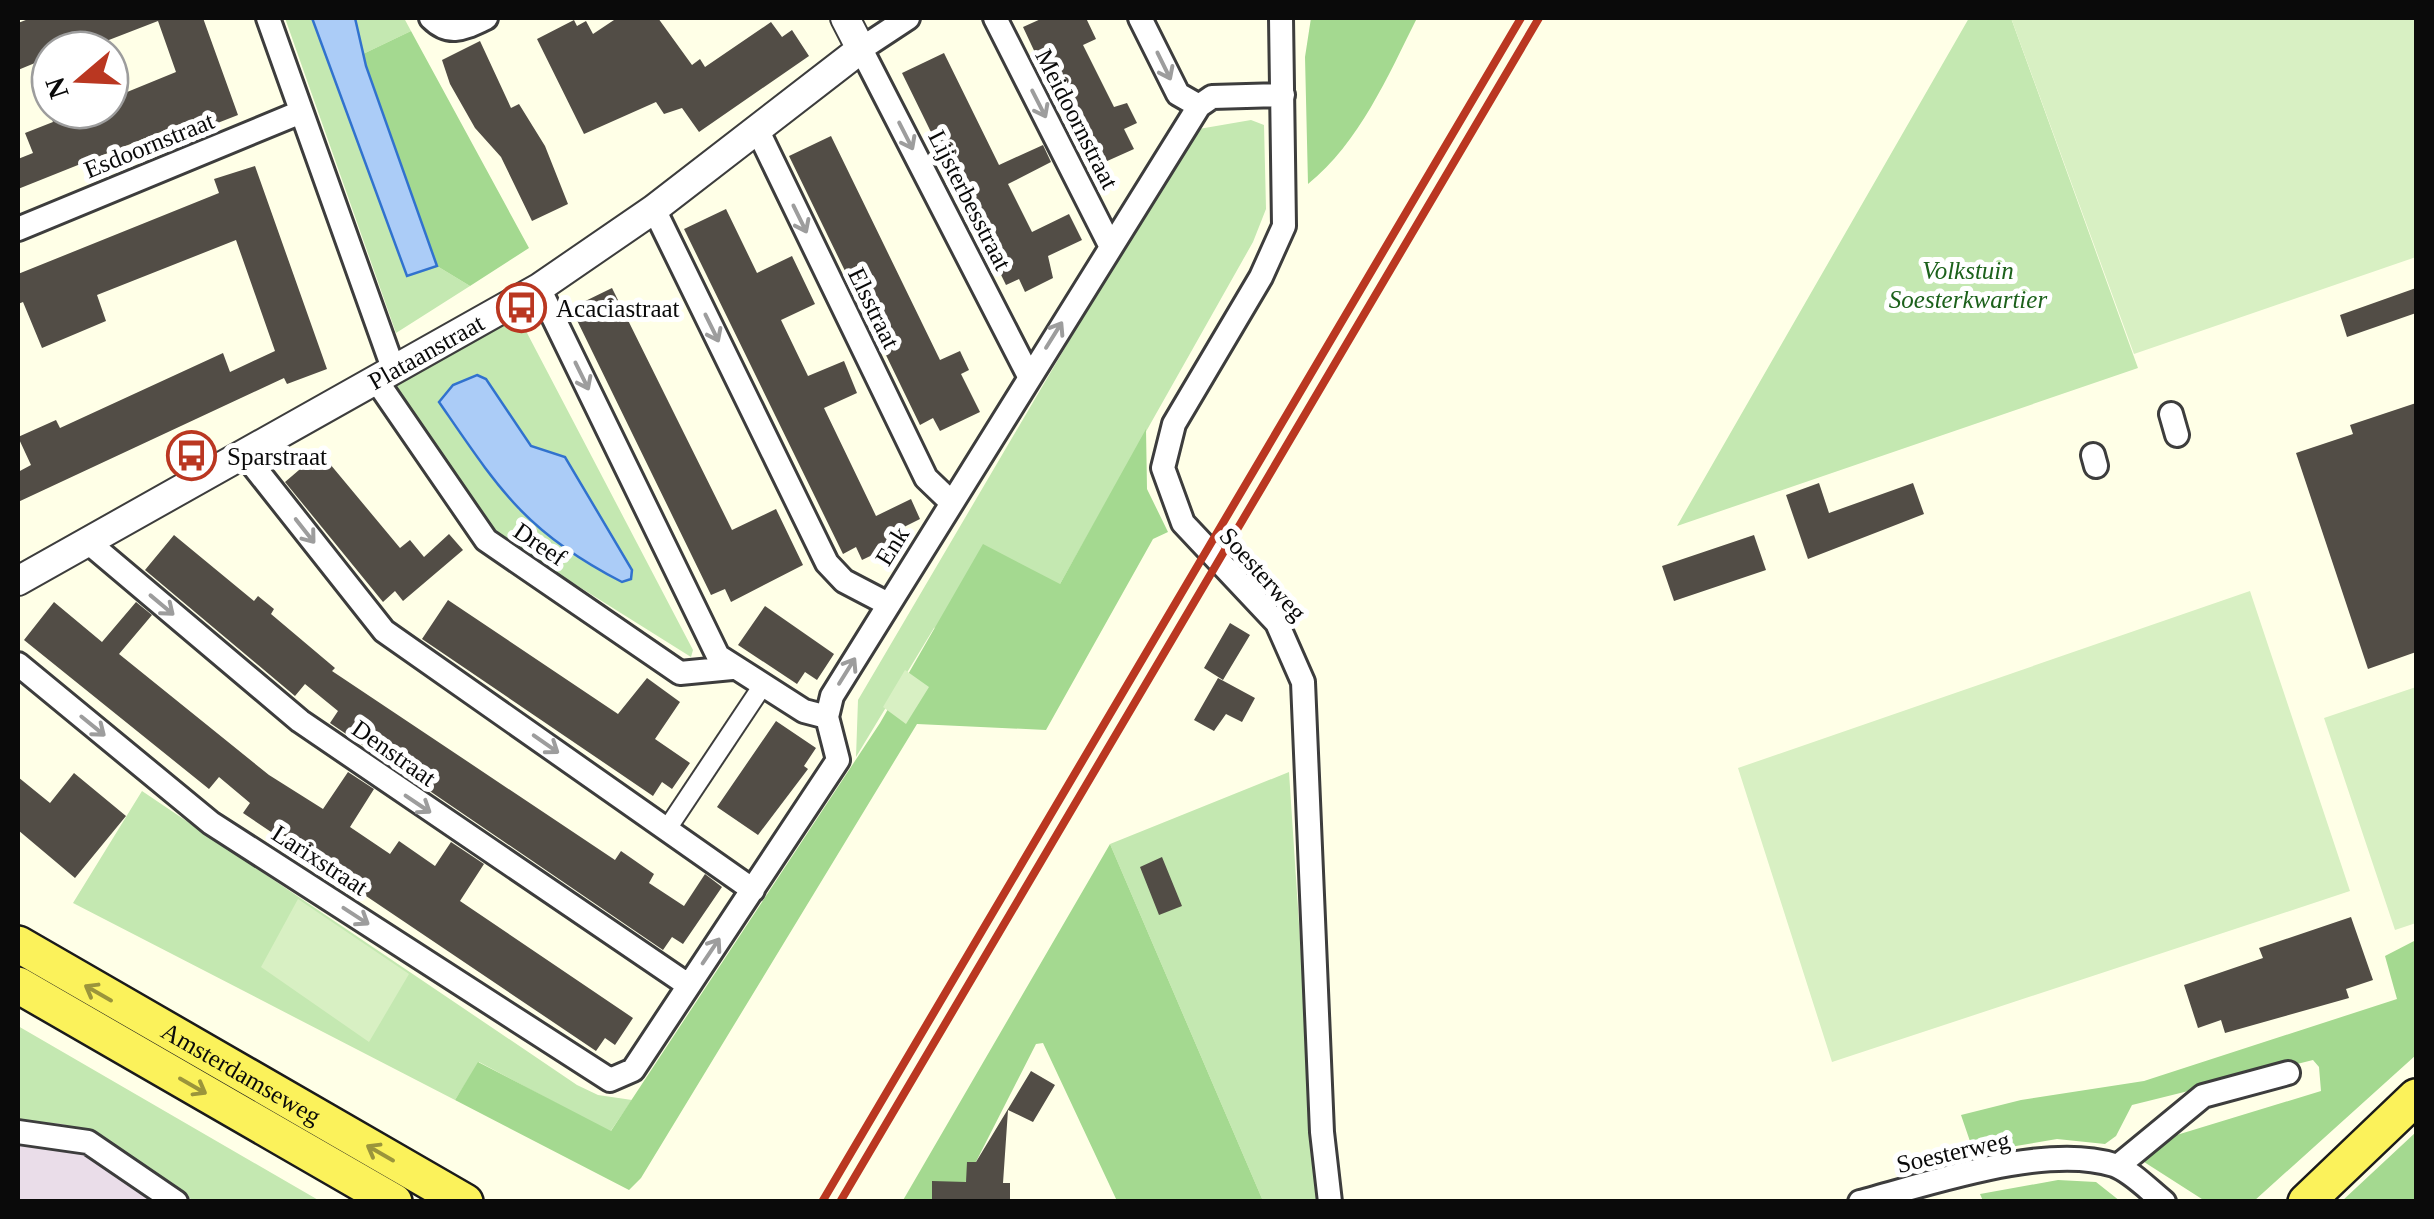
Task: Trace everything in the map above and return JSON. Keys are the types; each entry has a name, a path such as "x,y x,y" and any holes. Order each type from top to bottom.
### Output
{"main road":[{"name":"Amsterdamseweg","path":"18,944 465,1202"},
{"name":"Amsterdamseweg","path":"18,985 394,1202"},
{"path":"2306,1202 2416,1097"}],"street":[{"name":"Dreef","path":"268,18 384,374 486,540 680,673 732,668"},
{"path":"431,18 442,28 459,30 486,18"},
{"path":"845,18 861,49"},
{"name":"Plataanstraat","path":"18,581 539,288 654,209 861,49 908,18"},
{"name":"Meidoornstraat","path":"994,18 1110,244"},
{"path":"1140,18 1178,94 1198,106 1212,97 1283,94"},
{"name":"Soesterweg","path":"1281,18 1284,226 1261,277 1174,424 1164,468 1183,523 1277,623 1303,682 1322,1132 1330,1202"},
{"name":"Lijsterbesstraat","path":"861,49 1029,376"},
{"name":"Enk","path":"827,717 832,696 1198,106"},
{"name":"Esdoornstraat","path":"18,229 301,112"},
{"name":"Elsstraat","path":"758,131 926,478 951,502"},
{"path":"654,209 827,564 844,580 888,604"},
{"path":"539,288 718,656 804,711 827,717 838,760 688,984"},
{"path":"244,454 384,631 752,890"},
{"name":"Denstraat","path":"88,542 300,721 688,984"},
{"name":"Larixstraat","path":"18,664 211,823 610,1080 633,1070 688,984"},
{"path":"667,829 763,685"},
{"path":"2164,1202 2118,1166 2203,1096 2288,1072"},
{"path":"18,1132 67,1135 88,1142 176,1202"},
{"name":"Soesterweg","path":"1860,1202 2005,1164 2088,1160 2118,1166"}],"shaded area":[{"path":"18,1092 217,1201 18,1201"}],"green space":[{"path":"285,18 312,18 407,276 437,266 470,286 396,333"},
{"path":"355,18 404,18 411,31 363,54"},
{"path":"1311,18 1417,18 1357,129 1308,184 1305,57"},
{"name":"Volkstuin Soesterkwartier","path":"1969,18 2011,18 2138,368 1677,526"},
{"path":"2011,18 2416,18 2416,257 2134,354"},
{"path":"411,31 529,248 470,286 437,266 363,54"},
{"path":"1251,120 1264,125 1266,209 1253,242 1060,584 934,628 856,757 858,700 1193,130"},
{"path":"515,310 693,650 691,657 479,524 391,385","holes":["476,375 486,379 531,446 565,457 632,569 631,579 566,548 541,529 519,509 480,461 439,402"]},
{"path":"1146,429 1147,489 1168,532 1153,539 1046,730 917,724 641,1178 629,1190 455,1100 478,1062 611,1131 880,723 983,544 1060,584"},
{"path":"2250,591 2350,891 1832,1062 1738,768"},
{"path":"905,670 929,687 906,724 883,707"},
{"path":"2416,687 2416,923 2395,930 2324,718"},
{"path":"1289,772 1319,1201 1263,1201 1110,844"},
{"path":"142,791 577,1085 598,1095 632,1100 610,1132 479,1062 455,1100 73,903"},
{"path":"1110,844 1263,1201 1117,1201 1043,1043 1036,1044 956,1201 902,1202"},
{"path":"298,899 409,974 369,1042 261,967"},
{"path":"2416,940 2416,1055 2254,1201 2205,1201 2141,1160 2157,1141 2321,1091 2319,1067 2313,1060 2132,1105 2116,1136 2105,1144 2057,1139 1974,1153 1961,1115 2021,1100 2144,1081 2397,999 2385,956"},
{"path":"18,1026 320,1201 194,1201 91,1132 62,1124 18,1120"},
{"path":"2416,1132 2416,1201 2342,1201"},
{"path":"2058,1180 2096,1182 2120,1201 1983,1201 1980,1194"}],"water":[{"path":"312,18 355,18 366,66 437,266 407,276"},
{"path":"477,375 486,379 531,446 565,457 632,570 631,579 622,582 561,545 517,506 479,460 439,402 453,385"}],"building":[{"path":"31,18 203,18 238,115 197,131 193,119 18,189 18,159 33,153 25,133 130,130 130,91 176,72 158,21 130,32 30,30 30,65 18,70 18,23"},
{"path":"617,18 658,18 692,65 700,59 705,67 771,22 782,37 792,30 809,56 699,132 682,108 664,114 656,102 584,134 537,39 574,20 577,26 586,21 593,34"},
{"path":"1043,18 1086,18 1096,39 1083,45 1114,107 1127,103 1137,123 1124,129 1134,149 1105,162 1099,150 1086,156 1082,153 1023,27"},
{"path":"480,41 511,108 519,104 545,146 568,204 532,221 501,157 475,128 450,84 442,60"},
{"path":"944,53 999,165 1043,145 1051,162 1008,184 1032,232 1069,214 1082,240 1048,256 1053,278 1025,292 1019,279 1006,285 902,73"},
{"path":"831,136 940,360 960,351 969,370 961,374 980,412 940,431 933,418 920,425 789,156"},
{"path":"255,166 327,369 287,384 284,378 18,502 18,472 31,465 18,437 56,420 60,428 223,353 230,372 275,351 236,240 97,295 106,321 42,348 23,302 18,304 18,274 219,193 214,179"},
{"path":"726,209 757,273 792,256 815,304 781,320 808,376 844,361 857,393 824,408 876,516 911,499 920,519 886,536 891,546 862,560 856,547 843,554 684,229"},
{"path":"612,288 732,530 776,509 803,565 731,602 725,589 711,595 571,308"},
{"path":"2416,288 2416,313 2347,337 2340,315"},
{"path":"2416,403 2416,652 2368,669 2296,453 2353,434 2350,425"},
{"path":"320,452 400,548 410,540 424,557 449,534 463,550 403,601 395,591 383,602 285,482"},
{"path":"1819,483 1829,513 1913,483 1924,514 1808,559 1786,495"},
{"path":"174,535 254,601 258,596 274,609 271,614 335,668 332,671 615,860 621,851 654,874 649,883 684,906 705,874 722,887 683,944 672,937 663,950 330,723 338,711 305,684 295,696 145,570"},
{"path":"1754,535 1766,570 1674,601 1662,566"},
{"path":"448,600 618,714 647,678 680,702 655,739 690,763 672,789 662,782 653,796 422,639"},
{"path":"54,602 102,642 136,602 152,615 119,654 269,775 323,809 348,772 374,789 350,827 390,854 399,841 435,866 451,842 484,864 460,901 633,1018 615,1045 605,1038 596,1051 243,813 250,803 219,777 209,789 24,640"},
{"path":"765,606 834,654 817,680 805,672 797,684 738,645"},
{"path":"1230,623 1250,635 1223,680 1204,668"},
{"path":"1218,678 1255,698 1242,722 1226,714 1214,731 1194,720"},
{"path":"776,721 816,748 804,766 808,769 758,835 717,807"},
{"path":"74,773 126,816 75,878 18,830 18,777 50,803"},
{"path":"1162,857 1182,906 1159,915 1140,867"},
{"path":"2351,917 2373,980 2346,989 2349,998 2225,1033 2221,1020 2198,1028 2184,985 2263,958 2259,948"},
{"path":"1031,1071 1055,1085 1033,1122 1008,1110 1003,1183 1010,1183 1010,1202 932,1202 932,1181 966,1182 967,1162 976,1162"}],"railway":[{"path":"822,1202 1521,18"},
{"path":"840,1202 1539,18"}],"place":[{"name":"Acaciastraat","path":"521,308"},
{"name":"Sparstraat","path":"192,456"}]}
